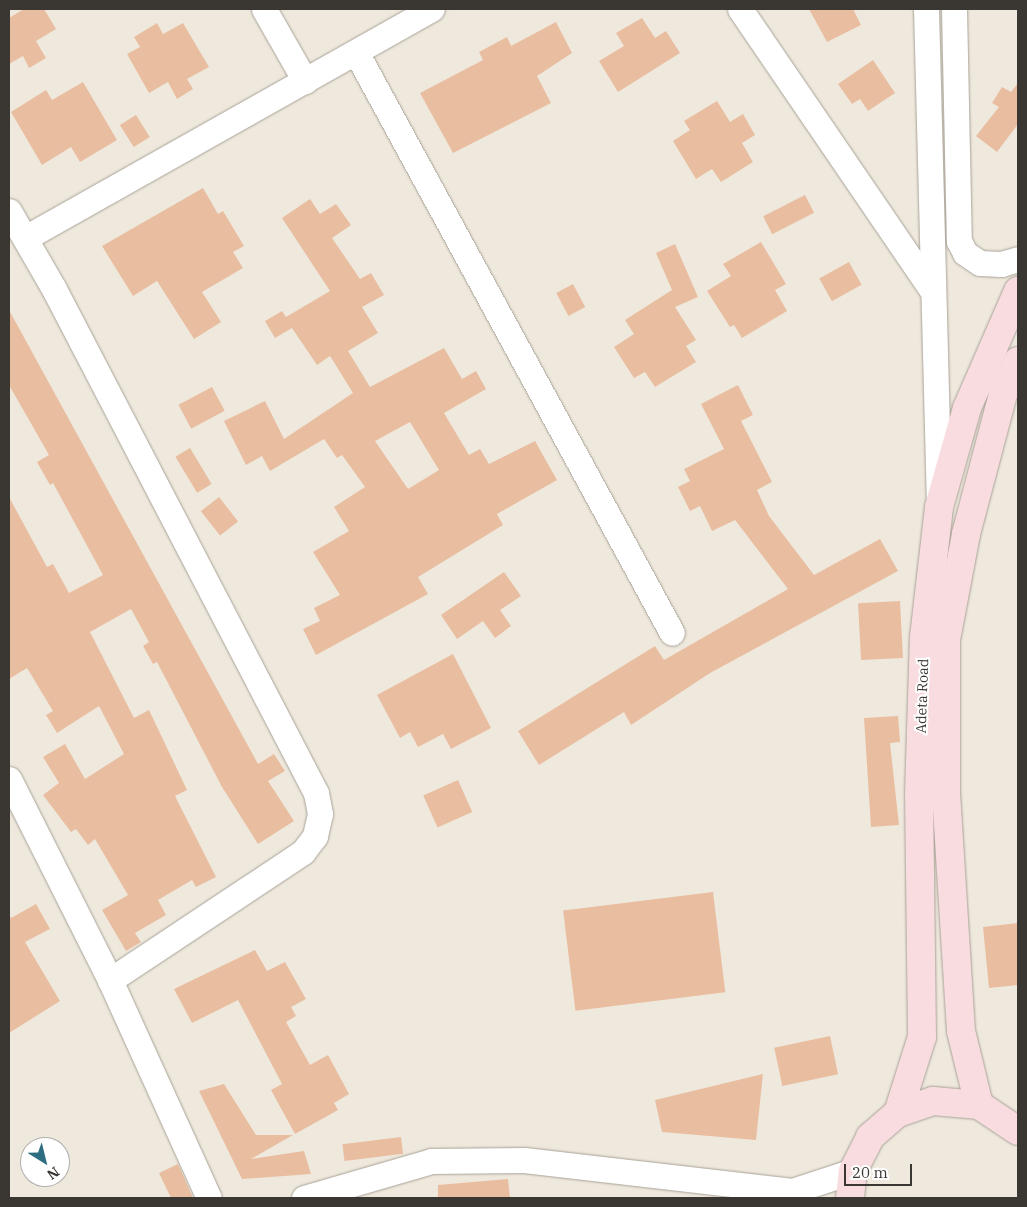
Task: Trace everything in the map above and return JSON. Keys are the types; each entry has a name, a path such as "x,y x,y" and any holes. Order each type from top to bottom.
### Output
{"main road":[{"name":"Adeta Road","path":"898,1113 922,1037 919,794 922,676 939,507 967,408 1018,291"},
{"name":"Adeta Road","path":"979,1105 961,1031 946,793 946,640 981,478 1003,394 1018,361"},
{"path":"850,1198 853,1171 870,1137 898,1113 933,1101 979,1105 1018,1131"}],"street":[{"path":"264,9 305,80"},
{"path":"25,238 432,9"},
{"path":"740,9 930,288"},
{"path":"926,9 930,288 939,507"},
{"path":"954,9 959,241 965,253 980,263 1001,264 1018,259"},
{"path":"356,52 672,633"},
{"path":"9,211 25,238 311,784 320,814 315,836 303,852 110,980"},
{"path":"9,779 110,980 209,1198"},
{"path":"304,1198 431,1161 524,1160 799,1195 853,1171"}],"building":[{"path":"24,9 44,9 56,29 36,41 46,58 29,68 23,56 9,64 9,18"},
{"path":"809,9 853,9 861,25 827,42"},
{"path":"642,18 655,38 666,31 680,53 618,92 599,61 624,46 616,33"},
{"path":"556,22 572,53 537,76 551,103 453,153 420,93 483,60 479,52 507,37 511,46"},
{"path":"157,23 163,34 183,23 209,67 187,79 193,89 177,99 168,82 149,93 127,54 140,47 134,37"},
{"path":"873,60 895,93 868,111 860,99 852,104 838,84"},
{"path":"83,82 117,140 80,162 71,147 42,165 11,112 46,90 52,100"},
{"path":"1018,83 1018,124 997,152 976,136 999,107 992,103 1002,87 1011,92"},
{"path":"717,101 730,122 743,114 755,135 742,143 753,162 721,182 712,169 696,179 673,141 690,130 684,121"},
{"path":"136,115 150,137 134,147 120,125"},
{"path":"203,188 218,214 223,211 244,246 233,252 243,268 202,292 221,322 194,339 157,281 133,296 102,246"},
{"path":"805,195 814,213 772,234 763,216"},
{"path":"310,199 320,214 336,204 351,225 332,238 360,279 371,273 384,295 362,307 378,333 348,351 370,387 444,348 462,379 476,371 486,389 444,413 469,455 480,449 489,464 535,441 557,480 497,514 503,525 418,577 428,594 316,655 303,629 320,621 314,608 340,595 313,552 349,531 334,507 365,487 342,455 337,458 324,439 270,471 262,456 246,465 224,421 265,401 284,439 353,393 330,356 317,365 292,328 275,338 265,321 282,311 286,317 330,291 282,218","holes":["410,422 439,470 408,489 375,441"]},
{"path":"761,242 786,284 775,290 787,311 742,338 734,325 730,327 707,291 731,276 723,264"},
{"path":"675,244 698,297 675,307 696,340 686,346 696,362 655,387 645,372 634,378 614,347 634,334 625,320 672,290 656,253"},
{"path":"849,262 862,285 832,301 819,278"},
{"path":"573,284 585,307 568,316 556,293"},
{"path":"9,310 258,764 274,754 285,771 268,781 294,821 258,844 222,787 157,662 153,664 143,646 149,642 131,609 90,632 134,718 149,710 187,790 175,796 216,877 196,887 192,880 158,900 166,915 135,933 141,942 126,951 102,910 128,895 95,839 88,845 76,829 71,832 43,795 59,783 43,757 65,744 85,779 124,754 99,706 57,733 46,715 53,711 27,668 9,679 9,497 47,567 53,564 69,593 103,575 53,483 50,485 37,462 49,455 9,385"},
{"path":"738,385 753,415 741,421 772,482 757,490 769,516 814,575 880,539 898,571 710,673 631,725 624,712 539,765 518,731 655,646 664,660 788,589 735,520 712,531 700,506 690,511 678,487 690,481 684,469 724,449 701,404"},
{"path":"212,387 225,411 191,429 178,405"},
{"path":"190,448 212,484 197,493 175,457"},
{"path":"219,497 238,521 220,536 201,511"},
{"path":"504,572 521,596 500,610 511,626 495,638 483,621 457,639 441,615"},
{"path":"900,601 903,658 861,660 858,603"},
{"path":"453,654 491,728 451,749 443,734 418,747 410,732 400,738 377,695"},
{"path":"898,716 900,742 890,743 899,825 871,827 864,718"},
{"path":"458,780 472,812 438,827 423,795"},
{"path":"713,892 725,992 575,1011 563,910"},
{"path":"36,904 50,929 25,942 60,1001 9,1033 9,914 11,918"},
{"path":"1018,923 1018,985 989,988 983,927"},
{"path":"255,950 267,971 285,962 306,999 291,1007 296,1016 286,1022 310,1065 328,1055 349,1094 334,1103 338,1110 295,1134 271,1090 282,1084 238,1000 192,1023 174,989"},
{"path":"830,1036 838,1074 782,1086 774,1048"},
{"path":"763,1074 756,1140 662,1132 655,1100"},
{"path":"224,1084 256,1135 293,1135 251,1159 304,1151 311,1174 242,1179 199,1091"},
{"path":"401,1137 403,1154 345,1161 342,1144"},
{"path":"178,1164 193,1198 171,1198 159,1173"},
{"path":"508,1179 510,1198 438,1198 438,1185"}]}
